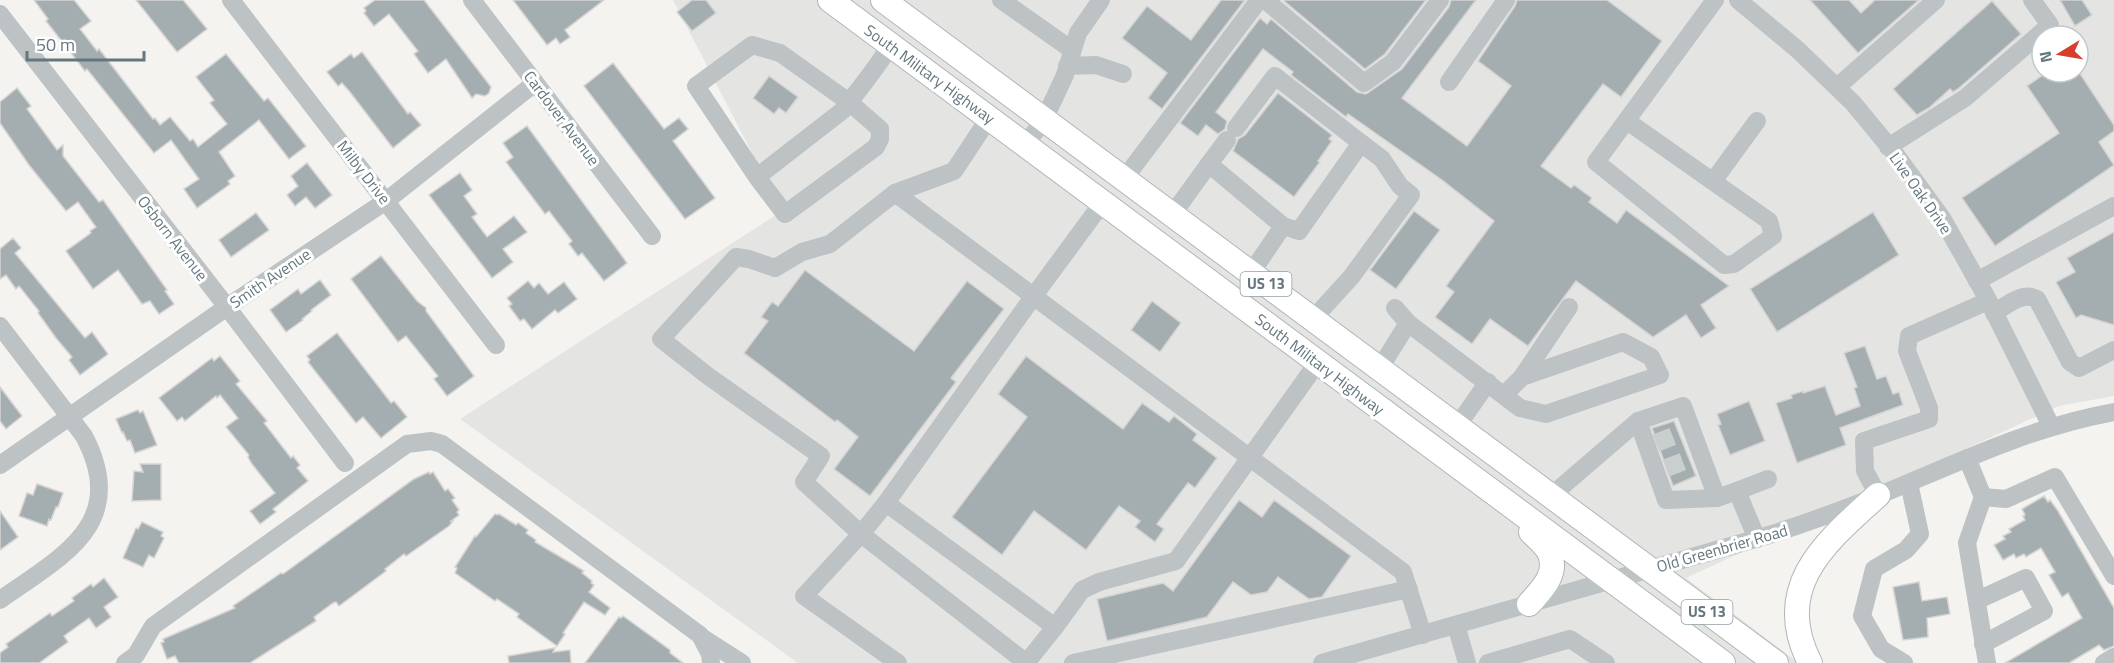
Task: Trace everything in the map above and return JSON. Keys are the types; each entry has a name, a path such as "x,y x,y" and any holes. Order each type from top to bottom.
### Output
{"main road":[{"name":"South Military Highway","path":"830,0 1611,580 1714,660"},
{"name":"South Military Highway","path":"883,0 1776,663"},
{"path":"1810,663 1797,622 1798,601 1804,577 1823,547 1878,495"},
{"path":"1522,514 1528,528 1550,552 1552,565 1546,584 1529,604"}],"street":[{"name":"Milby Drive","path":"231,0 496,345"},
{"name":"Cardover Avenue","path":"472,0 652,236"},
{"path":"1001,0 1070,58 1123,74"},
{"path":"1025,145 1044,120 1078,33 1101,0"},
{"path":"1124,179 1259,0"},
{"path":"1264,0 1364,83 1393,62 1440,0"},
{"path":"1449,82 1506,0"},
{"path":"1627,121 1770,221 1773,236 1734,264 1724,265 1596,162 1715,0"},
{"name":"Live Oak Drive","path":"1738,0 1798,50 1853,103 1942,218 1991,307 2051,426"},
{"path":"1837,87 1936,0"},
{"path":"1888,147 1965,98 2050,26 2032,0"},
{"name":"Osborn Avenue","path":"0,14 345,463"},
{"path":"752,45 780,53 849,102 880,129 880,139 876,147 785,214 757,177 696,86 752,45"},
{"path":"757,177 842,111 891,45"},
{"path":"1172,215 1275,76 1382,159 1400,186 1411,195 1352,276 1313,319"},
{"name":"Smith Avenue","path":"0,465 227,307 386,201 535,83"},
{"path":"989,118 954,171 895,193 830,244 802,252 775,268 736,257 661,339 708,376 821,456 804,482 861,534 1021,662 1031,657 1083,590 1099,582 1176,561 1318,362"},
{"path":"1714,180 1757,121"},
{"path":"1209,164 1283,226 1299,231 1361,143"},
{"path":"895,193 1403,572 1423,635"},
{"path":"898,663 804,596 886,503 1103,202"},
{"path":"1977,281 2114,206"},
{"path":"1251,273 1283,226"},
{"path":"1878,495 1865,471 1864,441 1929,419 1929,408 1907,351 1909,336 2022,296 2031,295 2037,299 2070,363 2079,368 2114,350"},
{"path":"1504,395 1522,377 1569,307"},
{"path":"1395,308 1408,323 1520,408 1546,414 1660,375 1651,357 1623,342 1522,377"},
{"path":"1380,368 1408,323"},
{"path":"0,326 84,436 94,455 99,476 99,497 93,517 83,536 68,552 0,600"},
{"path":"1458,425 1488,382"},
{"path":"1552,495 1638,422 1683,406 1685,431 1695,457 1717,498"},
{"name":"Old Greenbrier Road","path":"1322,663 1757,538 1831,514 2051,426 2114,412"},
{"path":"1638,422 1652,445 1661,470 1666,500 1717,498 1768,479"},
{"path":"125,663 136,655 153,626 407,444 431,441 442,444 700,635 742,663"},
{"path":"1967,458 1983,497 1967,543 1987,663"},
{"path":"1983,497 2006,499 2055,477 2114,576"},
{"path":"1904,663 1881,649 1862,616 1874,569 1906,550 1920,534 1909,483"},
{"path":"1737,491 1757,538"},
{"path":"886,503 1055,627"},
{"path":"1978,600 2026,578 2044,611 1983,645"},
{"path":"1073,663 1409,589"},
{"path":"1456,625 1467,663"},
{"path":"700,635 710,654 711,663"},
{"path":"1488,663 1570,639 1606,663"},
{"path":"2104,663 2114,657"}],"shaded area":[{"path":"673,0 2114,0 2114,396 2059,406 1686,578 1799,663 798,663 460,419 782,211"}],"building":[{"path":"34,0 74,0 91,21 80,29 97,51 99,49 153,119 155,118 160,125 170,117 190,141 193,139 198,147 227,124 210,103 214,100 196,77 226,54 264,101 268,98 306,146 289,159 259,120 219,152 235,176 228,181 230,184 197,208 184,189 199,179 171,140 154,153 87,69 85,71 46,21 48,19"},
{"path":"136,0 183,0 207,29 177,52"},
{"path":"375,0 424,0 491,87 489,93 485,96 476,94 472,98 446,59 428,73 414,54 418,51 389,14 374,26 364,13 366,11 364,8"},
{"path":"513,0 604,0 565,30 570,37 560,44 556,38 547,45"},
{"path":"692,0 706,0 716,13 692,31 677,12"},
{"path":"1221,0 1245,0 1162,109 1148,98 1167,73 1122,38 1147,6 1191,40"},
{"path":"1285,0 1426,0 1385,54 1365,69"},
{"path":"1451,0 1476,0 1402,98 1467,146 1511,86 1478,61 1517,0 1607,0 1662,41 1621,97 1603,84 1541,166 1571,188 1574,185 1592,198 1589,202 1617,223 1626,210 1729,286 1701,305 1716,328 1701,338 1686,315 1653,337 1576,281 1528,346 1490,319 1472,344 1435,317 1454,292 1446,286 1494,221 1442,180 1348,114 1346,117 1291,75 1293,72 1263,49 1216,112 1227,121 1225,129 1218,134 1206,125 1198,136 1180,123 1260,18 1267,24 1271,19 1357,92 1366,94 1402,69 1449,7"},
{"path":"1810,0 1849,0 1861,13 1875,0 1919,0 1858,53"},
{"path":"2060,0 2082,0 2092,15 2078,24 2074,24"},
{"path":"1992,1 2021,34 1958,89 1953,92 1950,89 1929,108 1917,115 1893,89"},
{"path":"362,52 408,114 410,112 421,125 393,148 350,92 342,83 338,86 327,72 351,54 354,58"},
{"path":"613,63 664,129 679,118 688,129 673,141 715,198 685,219 584,86"},
{"path":"769,76 798,97 786,113 779,108 774,114 753,98"},
{"path":"2030,84 2087,84 2114,125 2114,131 2099,142 2114,165 1995,246 1962,198 2059,133 2027,86"},
{"path":"17,88 31,106 27,109 57,150 63,145 63,156 99,202 103,200 167,290 165,291 174,304 159,314 150,301 142,304 118,270 93,289 66,251 96,227 78,202 66,211 29,165 0,123 0,102"},
{"path":"1278,93 1332,135 1329,139 1332,141 1318,161 1320,162 1294,197 1233,151 1238,139 1245,135"},
{"path":"527,126 627,263 604,281 582,253 578,256 569,244 572,241 549,211 545,214 506,162 513,157 503,143"},
{"path":"307,163 332,195 315,208 306,197 295,206 287,195 298,186 291,176"},
{"path":"460,173 472,190 464,196 477,214 472,217 487,237 514,216 527,232 503,249 513,262 492,278 429,195"},
{"path":"1414,211 1440,230 1396,289 1370,270"},
{"path":"1873,212 1899,255 1777,332 1750,289"},
{"path":"256,213 269,230 231,257 219,240"},
{"path":"2114,232 2114,325 2081,315 2076,318 2056,282 2075,272 2067,258"},
{"path":"13,238 21,248 15,253 85,338 92,332 108,354 80,375 69,360 72,357 19,286 16,289 6,275 0,279 0,249"},
{"path":"381,256 417,301 426,308 474,376 447,396 434,379 438,376 406,336 398,342 351,279"},
{"path":"805,270 914,351 967,281 1004,309 951,378 956,382 870,496 834,469 858,437 744,353 768,321 761,317 772,302 778,306"},
{"path":"320,280 331,295 286,332 270,310 298,289 301,294"},
{"path":"528,281 534,288 539,283 548,294 564,282 577,299 558,313 555,310 532,329 524,319 520,321 509,306 512,304 507,298"},
{"path":"1152,301 1181,323 1160,352 1131,330"},
{"path":"337,333 391,403 394,401 407,417 381,438 363,417 356,423 308,362 310,360 307,356"},
{"path":"1865,346 1877,379 1886,376 1893,394 1899,392 1903,405 1840,428 1846,445 1797,463 1776,403 1792,398 1791,395 1825,386 1836,415 1860,406 1854,388 1857,387 1844,353"},
{"path":"220,356 240,381 236,384 267,421 264,423 291,458 293,456 300,465 297,468 308,481 273,509 276,512 260,524 250,511 275,493 226,427 238,418 220,395 185,421 182,417 177,421 159,398 212,358 214,361"},
{"path":"1026,356 1123,429 1142,403 1169,422 1174,416 1197,434 1193,440 1217,458 1195,488 1188,483 1157,524 1164,529 1155,542 1135,527 1140,521 1119,506 1086,550 1034,511 1002,555 952,517 1027,417 998,394"},
{"path":"0,387 22,416 6,429 0,421"},
{"path":"1749,401 1765,441 1730,455 1718,425 1721,424 1717,414"},
{"path":"138,410 140,413 143,411 157,445 135,453 130,440 127,441 116,419"},
{"path":"1674,421 1696,476 1673,486 1652,428"},
{"path":"140,464 161,464 161,500 132,501 134,471 143,472"},
{"path":"429,472 430,474 433,472 445,491 448,489 455,498 452,500 459,510 457,512 459,515 451,521 453,521 449,526 406,556 404,554 385,569 386,571 339,606 336,602 333,603 314,617 316,621 250,663 179,663 175,656 167,659 161,643 164,642 163,639 235,608 233,606 281,573 283,574 414,479"},
{"path":"37,484 63,493 47,526 19,516 27,493 33,495"},
{"path":"2044,496 2058,511 2114,608 2114,646 2104,650 2099,645 2069,663 2005,663 2082,618 2068,593 2062,597 2049,575 2055,572 2041,548 2026,557 2024,554 2016,558 2014,554 2003,560 1994,545 2005,539 2003,536 2011,532 2009,529 2025,520 2022,509"},
{"path":"1239,500 1262,517 1274,500 1351,556 1322,597 1309,599 1278,577 1267,592 1251,595 1233,582 1207,617 1107,641 1097,599 1163,583 1173,591"},
{"path":"0,511 18,537 0,550"},
{"path":"495,514 499,514 516,525 518,523 528,530 526,533 536,540 535,542 584,571 582,573 594,585 589,592 610,608 605,615 584,602 557,646 517,617 519,614 497,599 495,601 455,573 457,568 455,567 475,536"},
{"path":"142,522 163,532 161,536 164,538 154,558 149,555 143,567 123,558 136,528 138,529"},
{"path":"104,578 118,597 104,607 111,617 96,628 89,618 64,636 68,642 39,663 0,663 0,653 8,647 6,644 50,613 52,616 74,601 72,598 91,584 93,587"},
{"path":"1919,582 1922,601 1947,597 1950,614 1927,618 1928,637 1903,640 1893,587"},
{"path":"623,616 670,650 670,653 683,663 585,663 619,617"},
{"path":"555,648 553,652 570,650 571,663 509,663 508,656"}],"tunnel":[{"path":"1656,443 1679,434"},
{"path":"1666,468 1690,459"}]}
